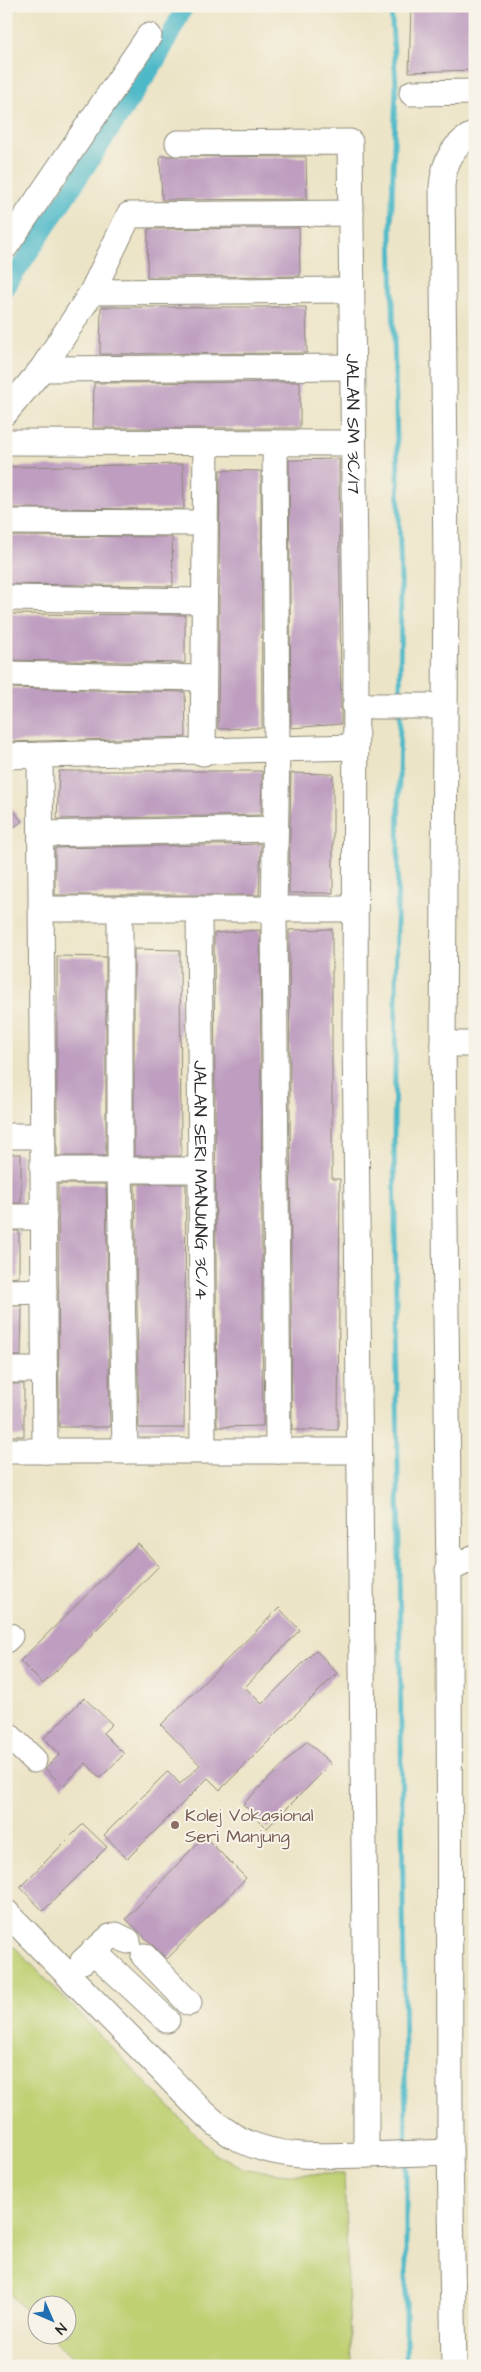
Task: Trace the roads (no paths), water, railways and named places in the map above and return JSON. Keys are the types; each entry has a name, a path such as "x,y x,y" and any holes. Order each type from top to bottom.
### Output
{"street":[{"path":"6,246 148,36"},
{"path":"412,93 475,92"},
{"path":"454,2366 464,2274 438,2152 448,1570 443,1044 434,706 446,562 443,168 449,156 460,143 475,134"},
{"name":"JALAN SM 3C/17","path":"178,142 350,142 359,1451 376,2155"},
{"path":"6,412 42,370 92,292 129,214 350,213"},
{"path":"92,292 351,290"},
{"path":"42,370 352,367"},
{"path":"6,442 353,443"},
{"path":"203,752 202,601 206,443"},
{"path":"275,443 277,750 274,909 278,1451"},
{"path":"6,522 204,523"},
{"path":"6,598 202,601"},
{"path":"6,674 202,678"},
{"path":"355,706 434,706"},
{"path":"6,756 355,748"},
{"path":"40,755 45,1451"},
{"path":"41,834 275,829"},
{"path":"41,909 355,909"},
{"path":"120,909 120,1170 124,1451"},
{"name":"JALAN SERI MANJUNG 3C/4","path":"199,909 203,1451"},
{"path":"443,1044 475,1044"},
{"path":"6,1136 43,1136"},
{"path":"44,1170 201,1170"},
{"path":"6,1218 44,1217"},
{"path":"6,1292 44,1291"},
{"path":"6,1370 45,1370"},
{"path":"6,1451 359,1451"},
{"path":"448,1570 475,1557"},
{"path":"6,1733 34,1760"},
{"path":"6,1912 182,2091 224,2130 242,2141 262,2149 313,2156 438,2152"},
{"path":"68,1976 94,1951 116,1935 136,1949 189,2003"},
{"path":"94,1951 167,2020"}],"waterway":[{"path":"6,288 159,57 185,6"},
{"path":"391,6 396,85 391,233 401,581 400,700"},
{"path":"400,714 394,1138 406,2148"},
{"path":"406,2161 406,2366"}],"place":[{"name":"Kolej Vokasional Seri Manjung","path":"175,1825"}]}
